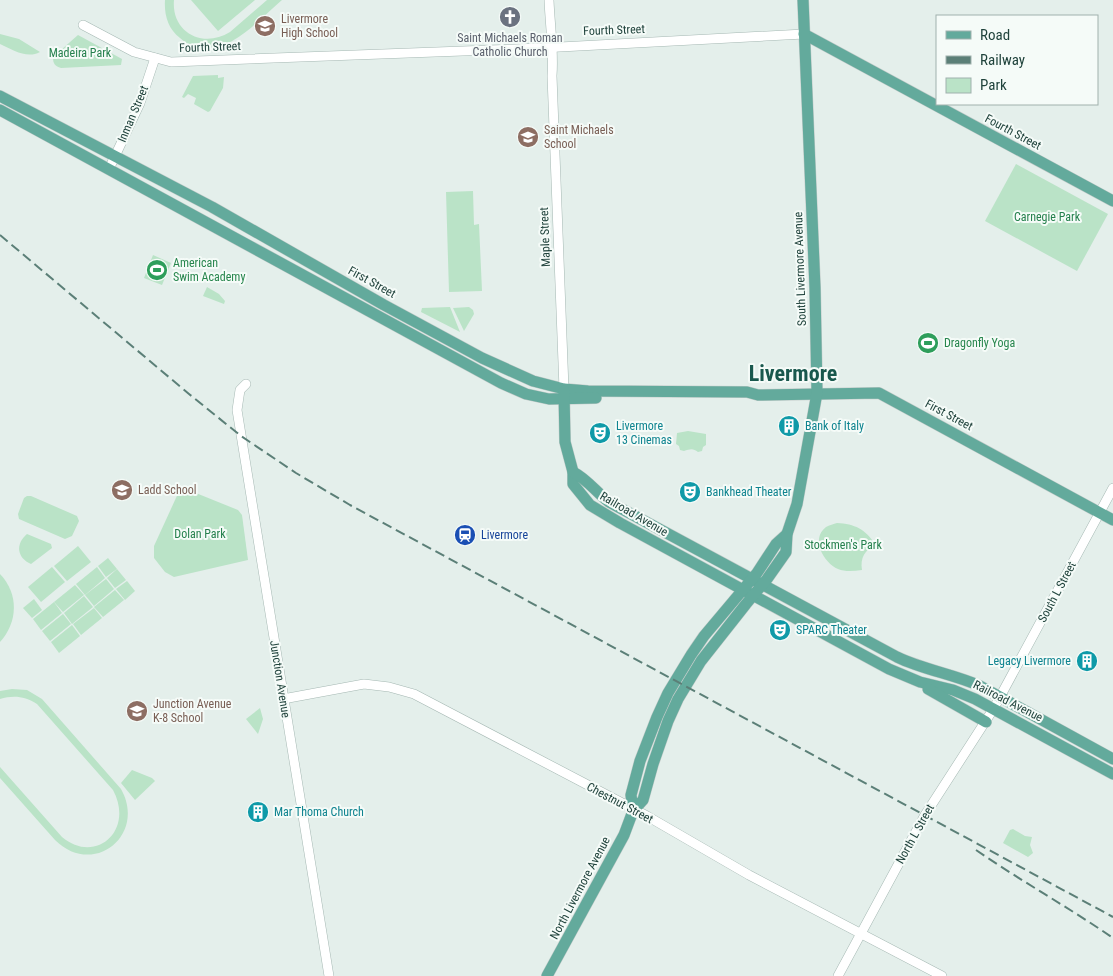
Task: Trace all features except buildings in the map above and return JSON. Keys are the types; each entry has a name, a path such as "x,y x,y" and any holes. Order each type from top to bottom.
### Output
{"main road":[{"name":"South Livermore Avenue","path":"753,595 786,552 787,534 797,504 817,394 812,200 802,1"},
{"name":"Fourth Street","path":"804,34 1113,201"},
{"name":"First Street","path":"0,96 212,207 482,358 519,376 564,394"},
{"name":"First Street","path":"0,110 501,383 526,394 549,399 564,394 747,399 758,395 879,393 1113,520"},
{"name":"Maple Street","path":"564,394 566,442 569,462 573,472"},
{"name":"Railroad Avenue","path":"1113,759 1001,696 968,681 908,663 609,502 597,493 583,477 573,472 573,484 590,505 909,678 963,694 994,708 1113,774"},
{"name":"South Livermore Avenue","path":"742,589 752,579 776,544 787,534"},
{"name":"North Livermore Avenue","path":"633,810 630,795 640,761 657,716 691,655 742,589"},
{"name":"North Livermore Avenue","path":"547,976 624,835 633,810 643,800 652,764 678,699 701,661 753,595"},
{"path":"909,678 986,722"}],"street":[{"name":"Maple Street","path":"549,0 564,394"},
{"name":"Fourth Street","path":"83,25 134,52 171,62 552,47 804,34"},
{"name":"Inman Street","path":"109,169 140,103 155,58"},
{"name":"Junction Avenue","path":"246,384 240,390 237,410 329,976"},
{"name":"South L Street","path":"1001,696 1113,488"},
{"name":"Chestnut Street","path":"283,699 364,684 388,687 414,694 651,819 749,875 942,976"},
{"name":"North L Street","path":"838,976 925,815 1001,696"}],"green space":[{"path":"165,0 174,0 174,11 183,29 200,38 209,39 220,37 230,32 267,0 282,0 248,31 235,40 208,49 194,46 180,38 172,30 165,11"},
{"path":"191,0 255,0 218,31"},
{"path":"0,34 19,39 40,52 30,55 10,49 0,44"},
{"name":"Madeira Park","path":"78,35 122,59 121,65 61,68 56,65 53,57"},
{"path":"218,75 218,78 224,77 223,88 210,111 208,112 194,104 196,98 188,94 184,98 182,97 193,76"},
{"name":"Carnegie Park","path":"1016,164 1108,214 1077,271 985,221"},
{"path":"473,191 474,225 479,224 482,291 449,292 446,192"},
{"name":"American Swim Academy","path":"153,255 171,263 162,285 144,278"},
{"path":"207,287 219,294 225,301 224,304 203,296"},
{"path":"450,307 460,332 421,312 422,308"},
{"path":"469,307 473,310 474,314 464,331 453,308"},
{"path":"688,431 706,434 706,445 702,451 680,450 676,444 677,433"},
{"name":"Dolan Park","path":"181,487 238,510 242,515 248,560 174,577 165,572 154,558 154,546"},
{"path":"27,496 77,516 79,521 72,536 65,539 19,519 18,514 24,498"},
{"name":"Stockmen's Park","path":"837,523 859,528 875,544 864,555 862,570 847,571 838,569 828,562 824,556 819,544 821,532 827,526"},
{"path":"27,534 51,544 52,548 31,564 20,555 19,550 23,538"},
{"path":"78,546 91,562 67,581 54,566"},
{"path":"108,558 117,569 106,577 98,566"},
{"path":"52,567 65,582 41,602 28,587"},
{"path":"97,567 105,578 85,595 76,584"},
{"path":"117,569 126,580 115,588 107,578"},
{"path":"0,574 11,590 14,608 10,626 0,642"},
{"path":"106,579 114,589 94,606 85,595"},
{"path":"127,581 135,591 125,600 116,589"},
{"path":"75,585 84,595 63,612 54,602"},
{"path":"115,590 124,600 103,617 94,607"},
{"path":"84,596 93,607 72,624 64,613"},
{"path":"34,599 42,610 32,618 23,608"},
{"path":"54,602 62,613 41,630 33,619"},
{"path":"94,608 102,618 81,635 73,624"},
{"path":"63,614 71,624 50,641 42,631"},
{"path":"72,625 80,636 59,653 51,642"},
{"path":"12,689 27,690 42,699 121,789 127,806 127,822 122,835 112,846 99,853 85,855 70,851 55,840 0,778 0,767 62,837 75,845 87,847 98,845 108,839 115,830 119,819 118,805 113,790 37,704 19,697 0,699 0,691"},
{"path":"260,708 263,719 258,734 246,719"},
{"path":"132,770 155,781 135,800 121,783"},
{"path":"1013,829 1025,836 1032,837 1030,845 1033,853 1028,857 1003,843 1010,830"}],"railway":[{"path":"0,235 241,436 296,473 350,505 1113,917"},
{"path":"976,850 1113,938"}],"place":[{"name":"Saint Michaels Roman Catholic Church","path":"510,17"},
{"name":"Livermore High School","path":"265,26"},
{"name":"Saint Michaels School","path":"528,137"},
{"name":"American Swim Academy","path":"157,270"},
{"name":"Dragonfly Yoga","path":"928,343"},
{"name":"Bank of Italy","path":"789,426"},
{"name":"Livermore 13 Cinemas","path":"600,433"},
{"name":"Ladd School","path":"122,490"},
{"name":"Bankhead Theater","path":"690,492"},
{"name":"Livermore","path":"465,535"},
{"name":"SPARC Theater","path":"780,630"},
{"name":"Legacy Livermore","path":"1087,661"},
{"name":"Junction Avenue K-8 School","path":"137,711"},
{"name":"Mar Thoma Church","path":"258,812"}],"district":[{"name":"Livermore","path":"793,373"}]}
